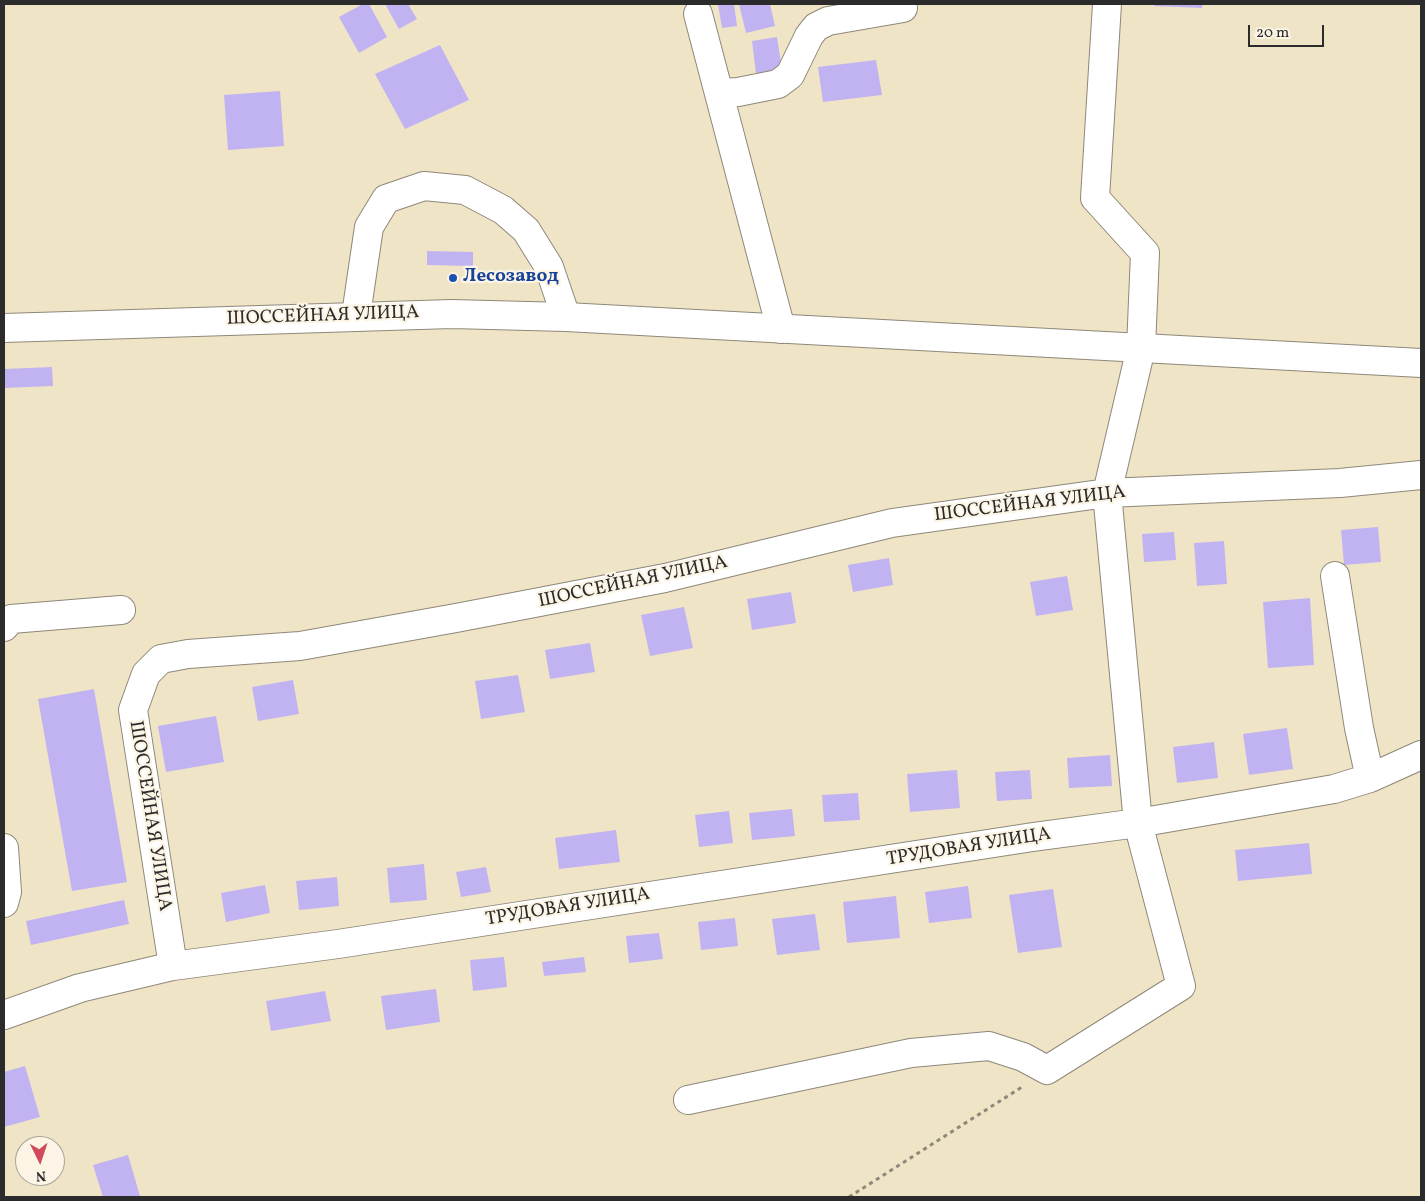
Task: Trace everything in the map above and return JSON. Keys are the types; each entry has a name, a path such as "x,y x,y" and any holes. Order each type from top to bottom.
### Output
{"street":[{"path":"688,1100 911,1053 989,1046 1023,1057 1047,1070 1181,986 1138,824 1107,493 1141,348 1144,253 1096,198 1107,4"},
{"path":"719,93 738,92 778,84 790,75 809,36 816,27 828,21 903,8"},
{"path":"698,14 781,329"},
{"path":"356,315 369,227 386,199 424,186 465,190 503,210 526,230 549,267 566,317"},
{"name":"ШОССЕЙНАЯ УЛИЦА","path":"4,328 356,315 452,314 566,317 1421,363"},
{"name":"ШОССЕЙНАЯ УЛИЦА","path":"172,966 133,710 146,674 161,659 188,654 320,643 665,578 892,523 1107,493 1340,483 1421,475"},
{"path":"1335,576 1359,728 1370,778"},
{"path":"4,627 11,618 121,610"},
{"name":"ТРУДОВАЯ УЛИЦА","path":"4,1015 80,988 172,966 338,944 1033,837 1138,824 1334,790 1370,778 1421,755"},
{"path":"4,848 7,892 4,904"}],"path":[{"path":"850,1197 1047,1070"}],"building":[{"path":"363,4 369,4 387,37 359,53 339,17"},
{"path":"385,4 408,4 417,19 399,29"},
{"path":"718,4 734,4 737,26 722,28"},
{"path":"739,4 770,4 775,26 746,33"},
{"path":"1154,4 1203,4 1202,8 1154,6"},
{"path":"777,37 782,70 756,74 752,41"},
{"path":"440,45 469,100 405,129 375,74"},
{"path":"876,60 882,95 823,102 818,67"},
{"path":"280,91 284,146 228,150 224,95"},
{"path":"427,251 473,252 473,266 427,265"},
{"path":"52,367 53,386 4,388 4,369"},
{"path":"1378,527 1381,562 1344,565 1341,530"},
{"path":"1174,532 1176,560 1144,562 1142,534"},
{"path":"1224,541 1227,584 1197,586 1194,543"},
{"path":"889,558 893,585 853,592 848,565"},
{"path":"1067,576 1073,610 1036,616 1030,582"},
{"path":"791,592 796,623 752,630 747,599"},
{"path":"1310,598 1314,665 1268,668 1263,602"},
{"path":"684,607 693,648 650,656 641,615"},
{"path":"590,643 595,672 550,679 545,650"},
{"path":"518,675 525,712 481,719 475,681"},
{"path":"293,680 299,714 258,721 252,687"},
{"path":"94,689 127,882 72,891 38,699"},
{"path":"216,716 224,762 166,772 158,726"},
{"path":"1287,728 1293,769 1249,775 1243,734"},
{"path":"1214,742 1218,778 1177,783 1173,747"},
{"path":"1110,755 1112,786 1069,788 1067,758"},
{"path":"957,770 960,808 910,812 907,774"},
{"path":"1030,770 1032,799 997,801 995,772"},
{"path":"858,793 860,820 824,822 822,795"},
{"path":"792,809 795,836 752,840 749,813"},
{"path":"729,811 733,843 699,847 695,815"},
{"path":"616,830 620,862 559,869 555,838"},
{"path":"1309,843 1312,874 1238,881 1235,850"},
{"path":"424,864 427,900 390,903 387,868"},
{"path":"486,867 491,892 461,897 456,872"},
{"path":"337,877 339,906 299,910 296,881"},
{"path":"265,885 270,913 226,922 221,893"},
{"path":"968,886 972,918 929,923 925,892"},
{"path":"1053,889 1062,947 1018,953 1009,895"},
{"path":"896,896 900,938 847,943 843,902"},
{"path":"124,900 129,924 31,945 26,921"},
{"path":"815,914 820,950 777,955 772,919"},
{"path":"735,918 738,946 701,950 698,922"},
{"path":"659,933 663,959 629,963 626,936"},
{"path":"504,957 507,987 473,991 470,960"},
{"path":"584,957 586,972 544,976 542,962"},
{"path":"436,989 440,1022 386,1030 381,996"},
{"path":"325,991 331,1021 271,1031 266,1001"},
{"path":"25,1066 40,1117 4,1127 4,1072"},
{"path":"128,1155 140,1196 103,1197 93,1165"}],"place":[{"name":"Лесозавод","path":"453,278"}]}
